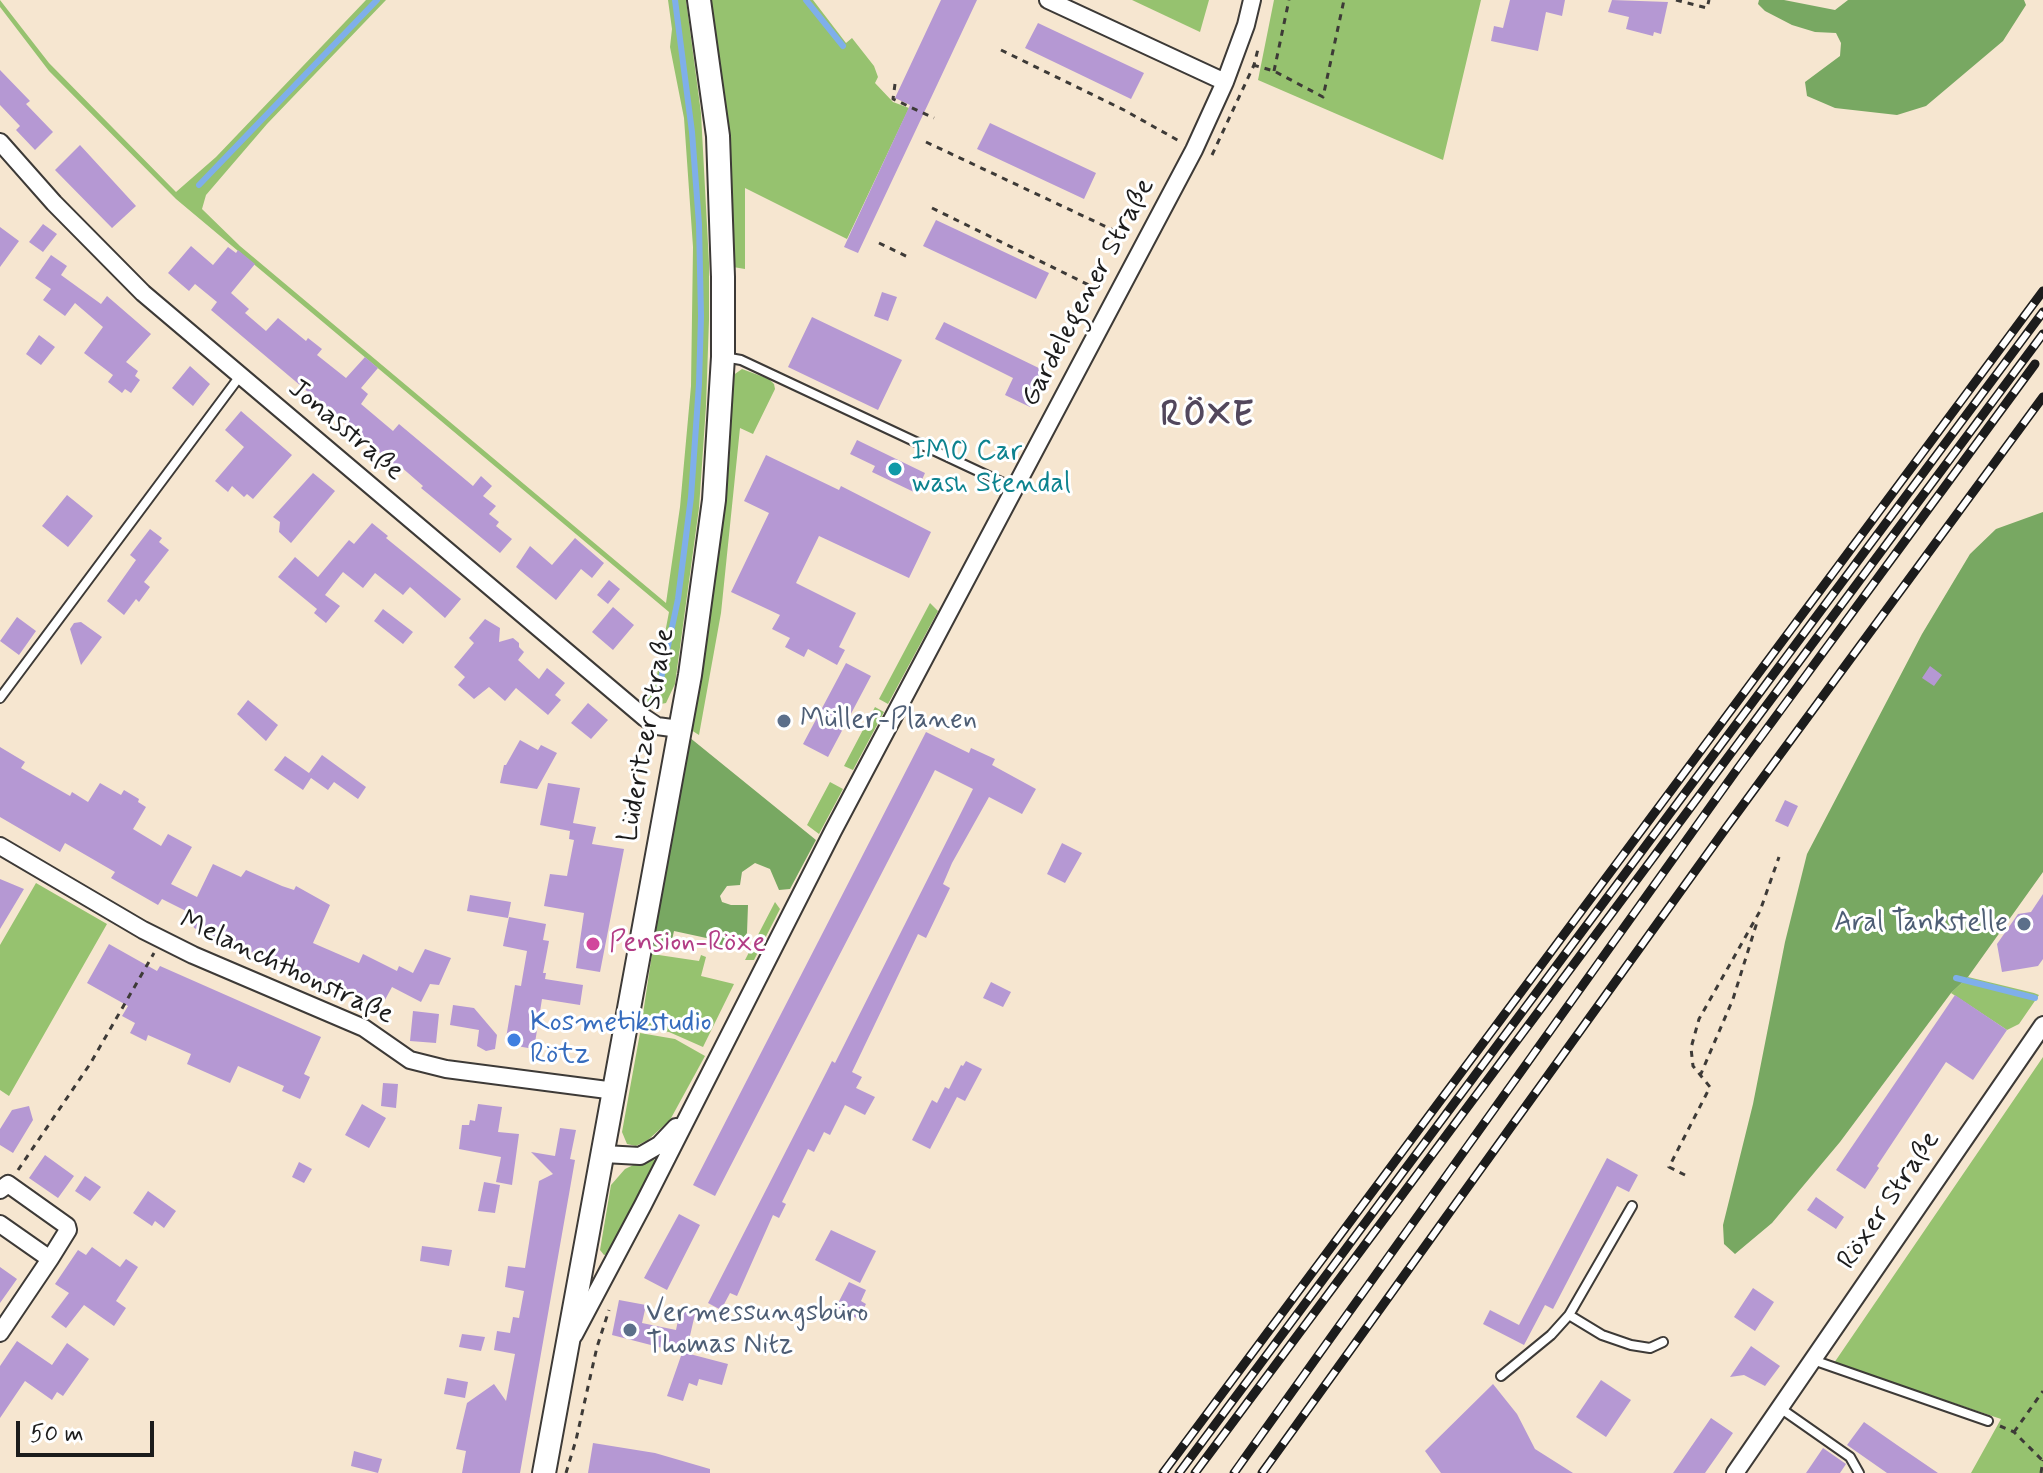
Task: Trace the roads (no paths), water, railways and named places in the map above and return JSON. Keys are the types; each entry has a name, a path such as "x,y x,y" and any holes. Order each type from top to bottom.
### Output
{"main road":[{"name":"Lüderitzer Straße","path":"544,1473 604,1154 707,560 723,357 723,277 718,136 699,0"}],"street":[{"path":"1048,0 1225,82"},
{"name":"Gardelegener Straße","path":"568,1346 833,831 1194,150 1234,59 1252,0"},
{"name":"Jonasstraße","path":"0,142 106,258 143,293 645,718 657,726 679,729"},
{"name":"Melanchthonstraße","path":"0,846 162,940 364,1028 410,1060 427,1066 615,1091"},
{"name":"Röxer Straße","path":"1735,1473 2043,1025"},
{"name":"Gardelegener Straße","path":"604,1154 640,1156 659,1145 688,1114"},
{"path":"0,1333 67,1235 67,1226 4,1187"},
{"path":"0,1224 50,1259"}],"lane":[{"path":"723,357 741,360 1014,488"},
{"path":"0,698 240,376"},
{"path":"1501,1376 1551,1335 1569,1315 1632,1206"},
{"path":"1569,1315 1602,1335 1631,1345 1650,1348 1663,1342"},
{"path":"1812,1360 1988,1421"},
{"path":"1780,1408 1850,1457 1859,1473"}],"waterway":[{"path":"199,185 377,0"},
{"path":"661,679 678,599 691,497 701,316 699,224 692,132 675,0"},
{"path":"806,0 843,46"},
{"path":"1956,978 2035,998"}],"railway":[{"path":"1163,1473 2043,291"},
{"path":"1179,1473 2043,312"},
{"path":"1195,1473 2043,334"},
{"path":"1234,1473 1738,768 2035,364"},
{"path":"1262,1473 1726,828 2043,397"}],"place":[{"name":"IMO Car wash Stendal","path":"895,469"},
{"name":"Müller-Planen","path":"784,721"},
{"name":"Aral Tankstelle","path":"2024,924"},
{"name":"Pension-Röxe","path":"593,944"},
{"name":"Kosmetikstudio Rötz","path":"514,1040"},
{"name":"Vermessungsbüro Thomas Nitz","path":"630,1330"}],"district":[{"name":"RÖXE","path":"1208,417"}]}
